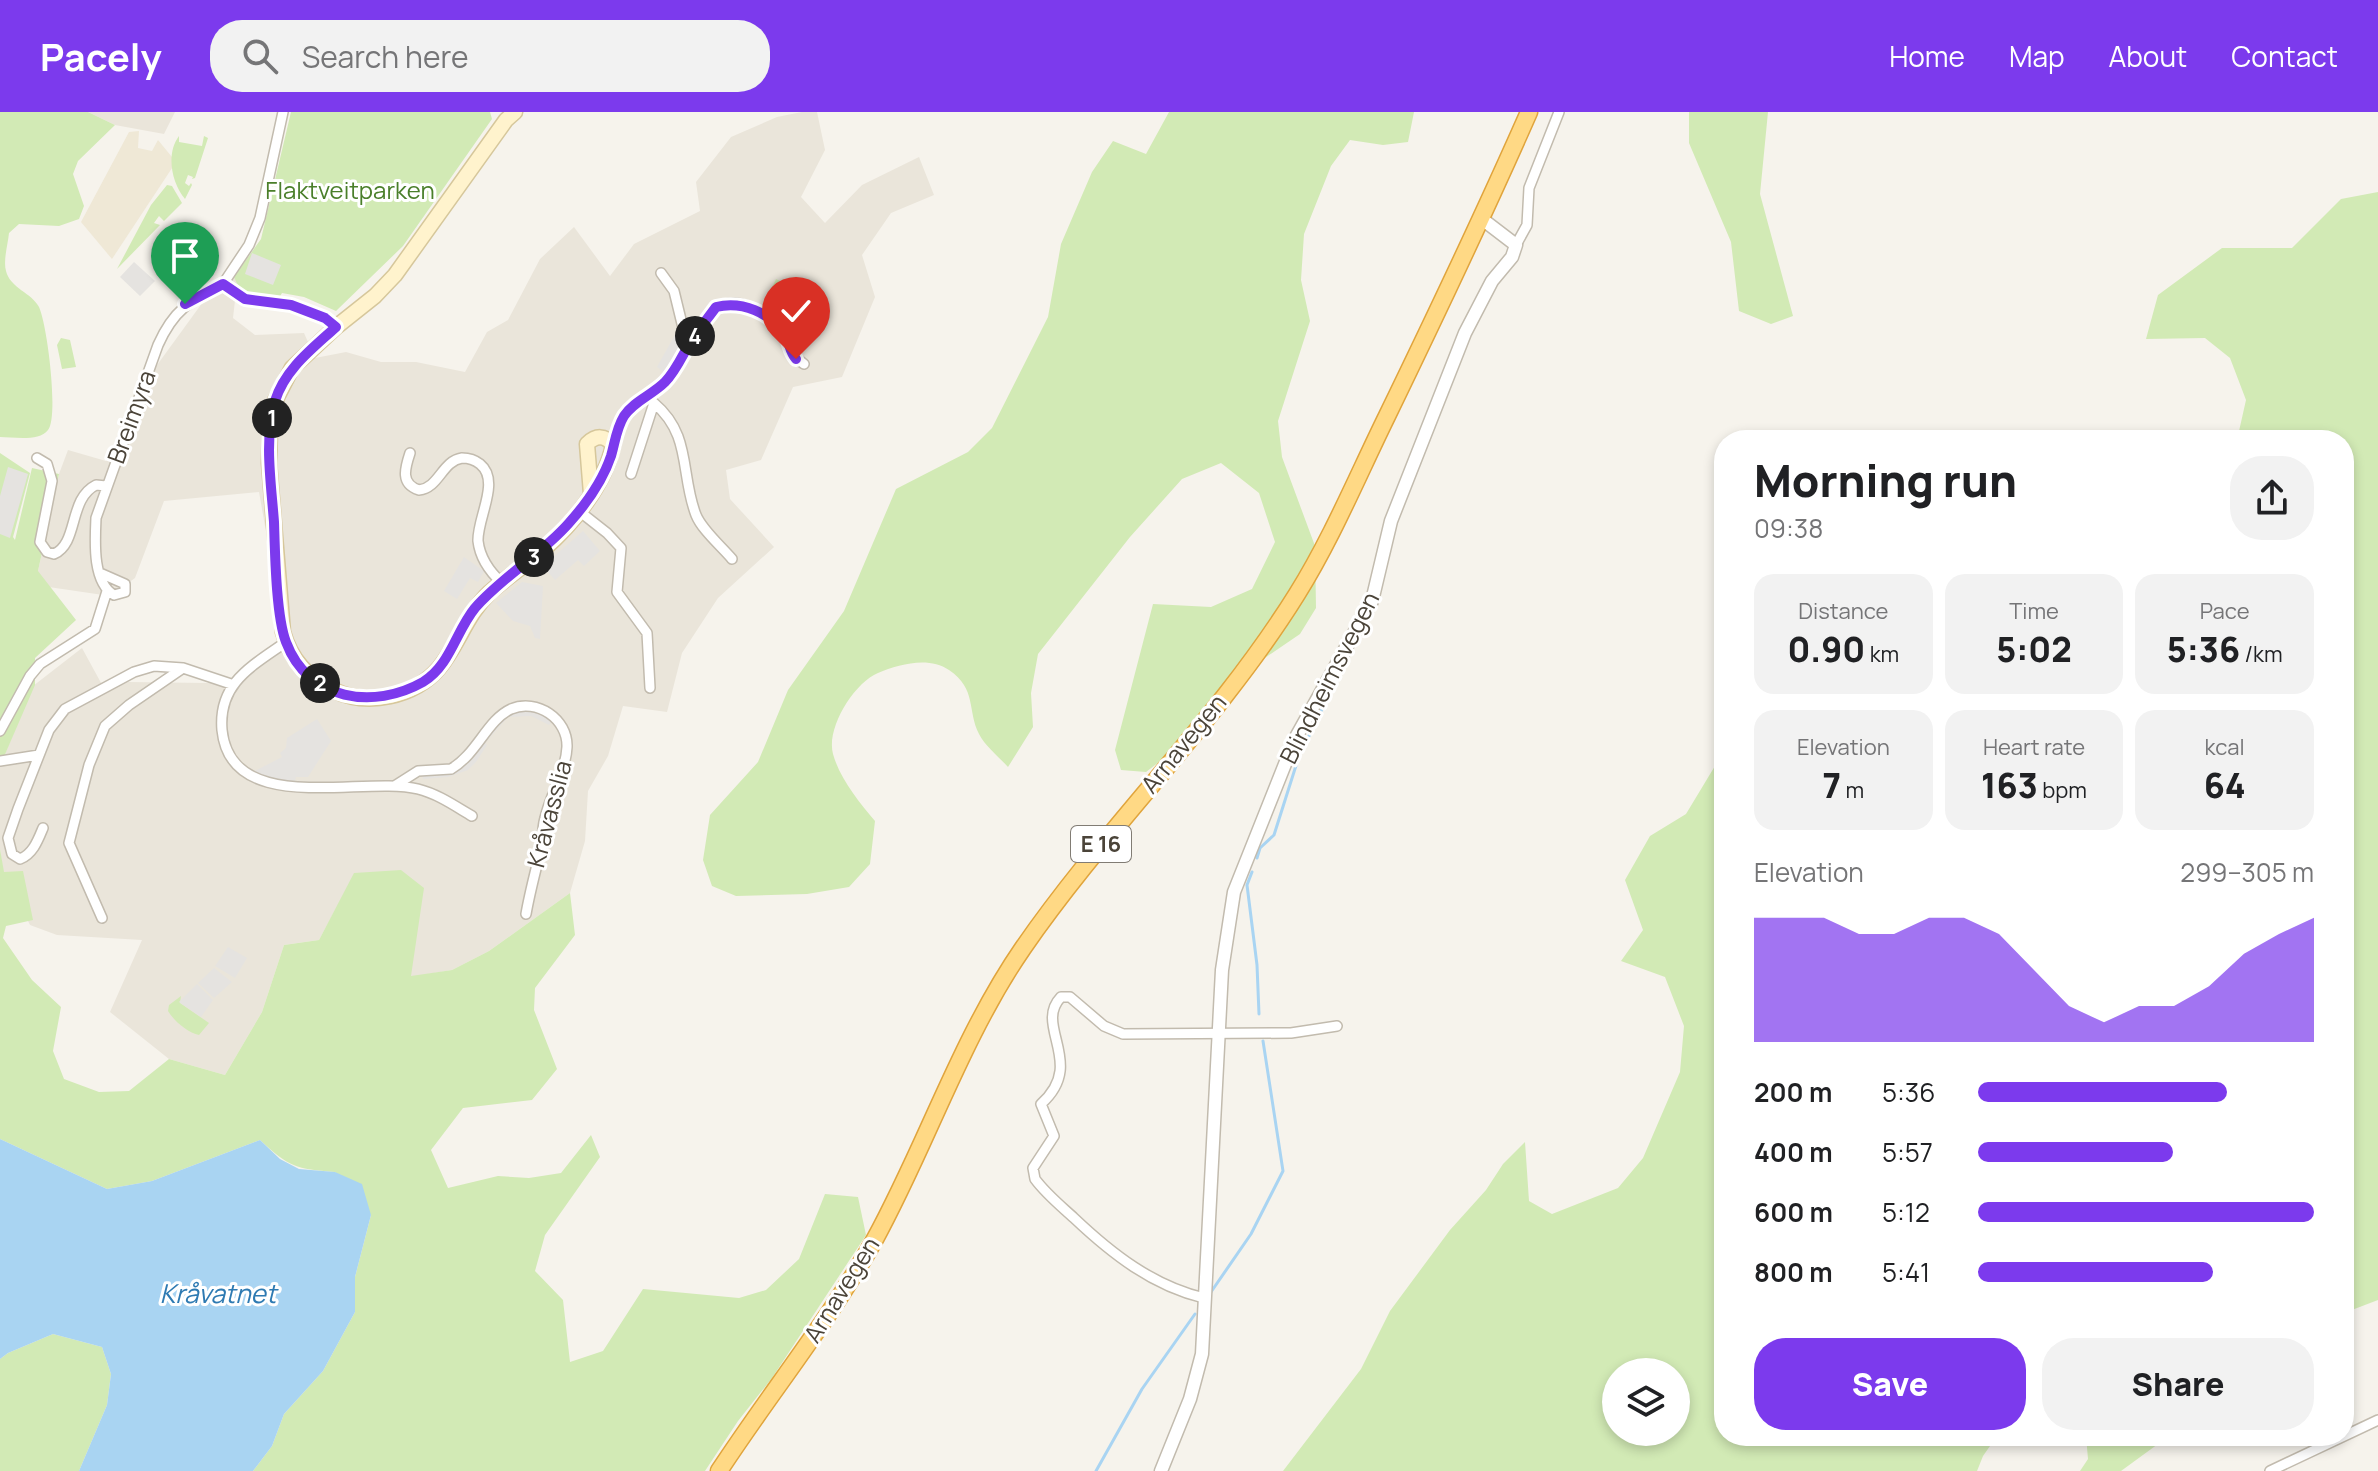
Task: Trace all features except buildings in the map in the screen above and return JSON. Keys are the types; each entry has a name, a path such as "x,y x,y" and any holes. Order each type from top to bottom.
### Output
{"highway":[{"name":"Arnavegen","path":"719,1471 858,1269 891,1208 976,1028 1021,950 1092,855 1232,686 1297,593 1350,492 1482,219 1529,112"}],"main road":[{"path":"515,112 506,120 395,275 292,368 275,401 270,429 275,551 286,642 291,653 310,675 332,690 367,699 393,696 427,679 440,666 473,610 545,549 591,494 606,469 613,445 609,439 598,436 587,444 591,494"}],"street":[{"name":"Breimyra","path":"107,591 100,573 95,537 96,518 106,486 166,328 185,304 223,284 249,245 260,218 283,112"},
{"name":"Blindheimsvegen","path":"1161,1471 1179,1430 1202,1354 1222,970 1234,892 1295,739 1372,601 1391,521 1465,333 1492,281 1508,262 1527,225 1529,188 1559,112"},
{"path":"1482,219 1516,245"},
{"path":"661,273 674,291 684,332 692,339"},
{"path":"223,284 245,299 299,308 325,318 336,327"},
{"path":"631,474 651,400 716,307 733,303 751,307 769,319 787,338 791,353 804,364"},
{"path":"613,445 626,412 635,403 651,400"},
{"path":"651,400 666,413 683,449 696,518 732,559"},
{"path":"410,453 405,478 409,486 419,490 432,486 451,463 461,458 474,460 486,470 488,489 478,541 484,561 502,583"},
{"name":"Breimyra","path":"37,458 47,464 52,481 40,542 47,552 54,554 64,546 82,496 96,485 106,486"},
{"path":"579,511 621,548 617,592 647,633 650,688"},
{"path":"0,731 30,676 40,664 95,629 107,591 120,595 126,589 125,584 100,573"},
{"path":"43,828 26,857 20,859 12,854 8,838 39,755 57,717 76,702 143,668 154,666 183,668 231,684 286,642"},
{"path":"102,918 69,843 89,765 105,726 129,705 183,668"},
{"name":"Kråvasslia","path":"231,684 222,717 225,744 243,771 254,778 285,786 396,785 437,795 472,816"},
{"name":"Kråvasslia","path":"396,785 418,771 455,767 467,759 497,718 516,707 542,709 558,721 566,738 566,755 545,818 526,914"},
{"path":"0,761 39,755"},
{"path":"1204,1298 1188,1294 1131,1266 1106,1249 1040,1186 1033,1174 1036,1160 1054,1136 1041,1104 1055,1089 1061,1070 1052,1015 1054,1006 1061,997 1074,1000 1104,1026 1123,1034 1291,1033 1337,1026"},
{"path":"2354,1431 2378,1420"},
{"path":"2270,1471 2323,1446"}],"shaded area":[{"path":"88,112 175,112 164,134 115,125"},
{"path":"817,112 825,150 801,197 825,223 862,185 919,157 934,195 891,213 862,255 875,297 842,377 793,387 761,460 726,470 730,499 774,547 718,598 682,653 667,712 623,706 608,756 588,791 585,841 570,893 489,951 452,970 410,977 355,873 319,940 284,945 262,1012 225,1075 169,1059 110,1012 142,940 57,935 30,925 3,871 0,766 33,686 82,648 106,692 128,682 208,683 245,676 286,645 259,492 164,501 135,578 110,596 35,585 59,474 68,450 106,461 152,372 216,284 238,274 233,318 255,335 304,333 315,358 346,352 381,362 416,362 465,372 487,332 508,320 540,259 574,227 610,276 634,244 700,211 696,182 731,137 777,117"},
{"path":"139,131 138,148 152,151 158,140 176,162 112,259 81,222 129,132"},
{"path":"252,253 281,265 273,285 245,274"},
{"path":"134,262 155,281 140,296 120,277"},
{"path":"676,333 682,335 684,344 665,373 657,367"},
{"path":"8,467 28,474 10,538 0,534 0,496"},
{"path":"583,531 600,551 584,566 578,560 555,580 543,566"},
{"path":"464,557 484,571 478,582 470,578 457,599 444,591"},
{"path":"522,582 543,586 540,639 535,638 530,626 513,621 496,603"},
{"path":"532,710 553,719 549,725 531,716 508,717 485,743 487,745 468,770 448,777 423,779 422,773 450,771 498,721 512,712"},
{"path":"317,719 331,741 308,777 296,777 295,781 277,780 253,772 282,757 280,753 286,748 287,738"},
{"path":"228,947 247,958 235,978 215,966"},
{"path":"214,968 232,982 214,998 198,983"},
{"path":"197,984 213,1000 201,1017 179,1002"}],"green space":[{"path":"0,112 88,112 115,125 78,161 73,174 84,206 79,219 59,226 19,224 9,233 6,271 12,282 39,307 51,370 51,421 44,434 32,437 0,437"},
{"name":"Flaktveitparken","path":"291,112 490,112 492,119 403,246 336,311 304,297 282,293 279,298 257,297 240,290 234,277 261,239"},
{"path":"1169,112 1414,112 1408,142 1383,145 1350,140 1331,166 1304,234 1301,280 1310,321 1278,421 1282,457 1315,546 1316,608 1300,634 1256,664 1168,755 1146,772 1121,770 1115,750 1153,604 1211,607 1252,589 1275,542 1259,493 1221,463 1182,479 1130,537 1038,654 1031,693 1033,727 1008,767 982,738 975,725 968,692 949,670 923,662 904,664 878,673 851,696 838,720 832,743 836,763 845,781 875,821 870,864 849,887 807,894 736,896 712,886 703,860 710,815 758,762 788,690 844,611 896,489 968,452 992,428 1048,317 1061,244 1092,172 1113,141 1146,154"},
{"path":"1689,112 1768,112 1760,194 1793,316 1771,324 1739,311 1731,242 1689,143"},
{"path":"179,136 179,142 202,146 204,136 208,138 195,178 188,175 185,183 192,185 185,199 176,184 171,159"},
{"path":"167,185 172,186 182,203 164,221 159,216 154,223 160,225 117,269 151,205"},
{"path":"2378,192 2378,1300 2354,1309 2354,430 2239,430 2246,400 2230,358 2205,338 2146,339 2158,295 2222,248 2292,248 2341,199"},
{"path":"776,279 814,297 817,302 807,322 765,302"},
{"path":"61,338 70,340 76,367 62,369 57,345"},
{"path":"0,453 30,473 13,537 15,540 32,468 59,474 38,571 76,620 35,658 35,685 0,766"},
{"path":"1714,768 1714,1446 1990,1446 1977,1471 1283,1471 1361,1369 1390,1311 1450,1230 1486,1190 1503,1164 1525,1142 1529,1201 1552,1214 1618,1188 1643,1158 1680,1072 1684,1026 1665,977 1621,961 1643,930 1625,880 1650,836 1686,814"},
{"path":"0,849 4,872 23,871 33,920 6,926 3,938 32,980 61,1007 53,1051 64,1079 99,1092 129,1091 169,1059 225,1075 262,1012 284,945 319,940 354,873 401,870 424,888 411,976 452,970 489,951 570,893 575,935 535,988 534,1010 557,1069 532,1100 463,1108 431,1150 448,1188 498,1176 529,1178 561,1173 591,1135 600,1157 545,1235 535,1271 563,1300 570,1362 603,1351 643,1289 739,1298 766,1290 799,1259 825,1194 858,1197 866,1235 772,1378 738,1421 705,1471 253,1471 272,1446 284,1414 323,1371 355,1312 355,1277 371,1215 335,1172 294,1165 260,1140 152,1181 107,1189 0,1139"},
{"path":"181,996 180,1003 209,1023 199,1035 182,1026 168,1011 169,1005"},
{"path":"53,1334 102,1347 111,1374 107,1405 79,1471 0,1471 0,1359"},
{"path":"2087,1446 2155,1446 2121,1471 2080,1471 2088,1459"}],"water":[{"name":"Kråvatnet","path":"0,1139 107,1189 152,1181 260,1140 280,1159 299,1169 335,1172 362,1184 371,1215 355,1277 355,1312 323,1371 284,1414 272,1446 253,1471 79,1471 107,1405 111,1374 102,1347 53,1334 0,1359"}],"waterway":[{"path":"1309,736 1347,657"},
{"path":"1257,858 1260,848 1274,835 1300,753"},
{"path":"1252,872 1247,885 1257,965 1259,1014"},
{"path":"1211,1292 1251,1234 1283,1171 1263,1041"},
{"path":"1096,1471 1142,1389 1195,1314"}],"route":[{"path":"185,304 223,284 245,299 291,305 325,318 336,327 292,368 275,401 269,463 275,551 283,632 291,653 323,685 341,694 367,699 393,696 427,679 440,666 473,610 545,549 570,522 606,469 626,412 668,379 716,307 733,303 751,307 779,328 796,359"}]}
